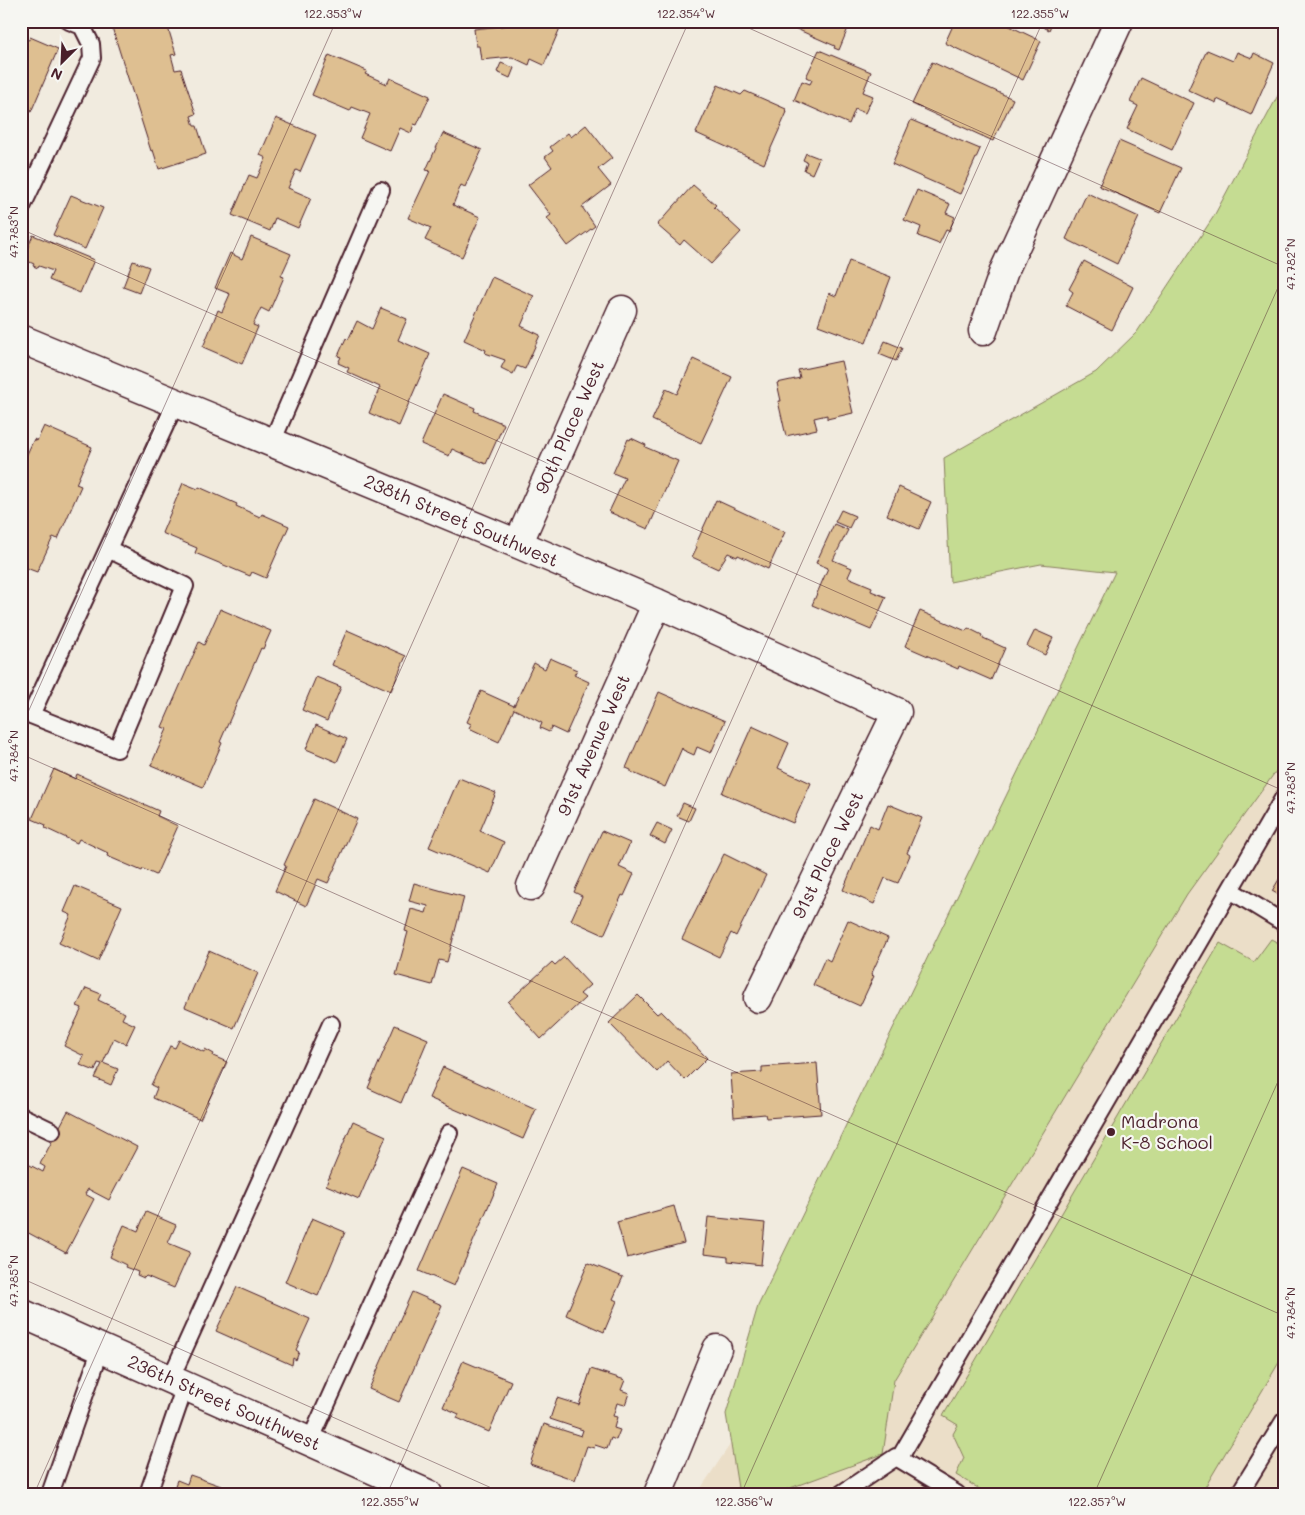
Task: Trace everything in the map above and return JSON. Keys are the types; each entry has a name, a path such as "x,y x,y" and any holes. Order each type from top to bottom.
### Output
{"street":[{"path":"983,331 1004,271 1120,21"},
{"name":"90th Place West","path":"518,544 622,310"},
{"name":"238th Street Southwest","path":"21,339 518,544 897,712"},
{"name":"91st Avenue West","path":"531,886 657,604"},
{"name":"91st Place West","path":"758,998 897,712"},
{"name":"236th Street Southwest","path":"21,1313 428,1494"},
{"path":"658,1494 717,1349"}],"lane":[{"path":"21,209 92,58 91,44 82,26 69,21"},
{"path":"272,442 381,190"},
{"path":"108,549 185,586 116,749 31,716 108,549 176,402"},
{"path":"899,1459 1284,797"},
{"path":"1230,890 1284,923"},
{"path":"148,1494 177,1383 331,1024"},
{"path":"21,1116 52,1131"},
{"path":"310,1441 449,1133"},
{"path":"50,1494 101,1348"},
{"path":"1239,1494 1284,1421"},
{"path":"841,1494 896,1457 957,1494"}],"shaded area":[{"name":"Madrona K-8 School","path":"1284,609 1284,1494 697,1494 1181,771"}],"green space":[{"path":"1284,84 1284,760 1187,894 894,1380 883,1454 774,1494 739,1494 726,1414 758,1306 1115,572 1041,564 950,582 944,458 1096,372 1137,332 1214,216"},
{"path":"1271,939 1284,946 1284,1354 1201,1494 988,1494 956,1475 964,1458 953,1434 958,1425 943,1416 1220,943 1254,962"}],"building":[{"path":"110,21 166,21 176,54 171,55 175,70 181,69 196,114 191,116 194,126 197,126 206,154 159,169 153,150 151,151"},
{"path":"513,21 563,21 544,65 531,59 529,65 512,57 481,60 479,46 476,46 474,29 511,25"},
{"path":"787,21 851,21 839,50 834,48 835,46 792,27 785,26"},
{"path":"955,21 999,21 1041,41 1023,80 945,43"},
{"path":"1032,21 1053,21 1049,30"},
{"path":"30,37 58,49 31,112 21,108 21,45 24,46 26,39 29,40"},
{"path":"819,50 871,72 863,92 873,96 865,113 855,109 849,124 794,100 802,81 810,84 812,80 806,77"},
{"path":"1207,50 1233,61 1237,52 1252,58 1254,53 1274,63 1251,115 1217,99 1216,103 1188,90"},
{"path":"329,55 367,71 365,74 387,84 390,78 430,96 417,125 414,124 411,133 400,128 390,151 360,138 370,114 352,107 350,111 312,95"},
{"path":"932,62 1013,99 993,141 912,104"},
{"path":"501,63 514,68 510,78 497,72"},
{"path":"1141,78 1194,103 1172,150 1127,129 1138,106 1130,102"},
{"path":"718,85 741,95 745,91 786,109 785,112 787,112 764,164 696,133"},
{"path":"276,118 316,135 300,172 296,170 288,188 311,198 298,228 275,218 270,231 232,215 249,175 257,178 266,158 260,155"},
{"path":"911,120 980,149 960,194 892,164"},
{"path":"586,125 612,158 598,169 611,185 582,207 595,226 568,246 547,218 551,215 528,185 552,167 545,157 553,151 550,147 568,133 571,137"},
{"path":"443,133 482,150 465,187 461,185 453,205 480,217 462,257 425,240 431,228 408,218 430,171 426,170"},
{"path":"1119,141 1181,168 1160,213 1099,186"},
{"path":"806,153 819,158 812,174 804,170 807,162 803,160"},
{"path":"693,185 716,205 714,207 741,232 711,264 684,240 680,245 657,225"},
{"path":"917,190 950,204 946,213 955,217 949,231 946,230 939,244 918,236 921,227 904,220"},
{"path":"1087,193 1139,217 1117,264 1066,239"},
{"path":"71,195 103,208 85,249 53,235"},
{"path":"33,235 94,260 80,293 49,280 53,271 33,266 34,264 23,259"},
{"path":"251,237 291,254 281,276 284,277 269,312 261,308 253,325 258,327 242,364 203,347 218,310 222,312 230,294 215,288 230,253 242,259"},
{"path":"133,261 149,267 139,293 123,287"},
{"path":"849,261 891,277 866,343 818,325 829,293 836,296"},
{"path":"1084,261 1133,287 1112,330 1066,306 1073,292 1069,289"},
{"path":"492,277 534,296 521,326 540,335 525,369 517,366 513,374 501,368 505,360 485,353 486,350 464,340"},
{"path":"381,308 407,319 398,340 430,354 399,426 369,413 380,387 347,372 349,368 338,363 341,357 338,356 346,338 348,340 357,321 372,329"},
{"path":"885,341 902,348 896,361 879,354"},
{"path":"693,359 732,377 701,443 652,420 666,389 677,394"},
{"path":"841,361 853,413 827,419 827,415 814,418 817,429 786,436 778,401 781,401 777,383 800,378 798,370"},
{"path":"443,394 475,408 474,411 504,424 486,464 452,449 449,456 421,444"},
{"path":"44,426 92,447 76,484 81,486 58,539 53,537 37,572 21,566 21,467 34,439 37,441"},
{"path":"631,438 646,445 645,447 678,461 648,529 609,512 625,478 613,473 628,439 630,440"},
{"path":"183,483 198,489 199,487 237,504 236,506 260,517 262,514 289,526 266,578 252,572 250,576 195,553 197,548 162,533"},
{"path":"899,487 931,502 919,529 887,515"},
{"path":"716,500 785,532 768,569 738,555 737,557 728,553 718,569 692,557 697,547 695,546"},
{"path":"841,510 855,516 849,528 835,522"},
{"path":"834,524 848,530 833,560 852,568 848,577 872,587 871,591 886,597 871,630 812,605 828,568 816,563"},
{"path":"220,609 271,631 263,649 261,648 220,742 222,743 203,787 151,765 167,729 162,727 199,642 204,645"},
{"path":"920,611 966,631 968,628 982,635 981,637 1005,648 991,680 959,666 958,669 905,646"},
{"path":"347,630 406,656 391,691 332,665"},
{"path":"1035,630 1053,638 1045,655 1027,646"},
{"path":"550,658 577,670 574,675 589,682 566,734 551,727 549,732 540,728 542,723 514,709 499,742 469,728 471,724 467,722 481,691 514,706 534,663 545,669"},
{"path":"316,677 341,687 327,721 302,710"},
{"path":"659,692 725,721 711,753 697,747 694,755 682,748 665,787 626,768"},
{"path":"316,725 347,739 337,762 306,749"},
{"path":"752,726 789,743 778,768 811,783 793,823 722,793"},
{"path":"54,769 75,779 77,774 159,811 157,816 178,826 156,875 107,856 108,853 79,839 77,843 45,828 46,825 32,819"},
{"path":"459,778 496,793 480,831 504,842 490,873 429,847"},
{"path":"314,799 357,819 328,883 318,879 306,906 275,891 286,866 284,865"},
{"path":"683,803 695,808 689,821 677,816"},
{"path":"888,804 922,818 907,853 910,855 898,883 885,878 874,904 843,890 870,825 878,829"},
{"path":"657,823 672,830 665,844 650,836"},
{"path":"602,831 630,843 619,867 634,874 624,896 622,895 604,935 571,920 582,896 574,892"},
{"path":"724,854 766,875 736,936 731,933 719,957 682,939"},
{"path":"1284,871 1284,898 1272,891"},
{"path":"414,883 464,897 447,962 439,960 432,985 396,975 408,932 405,931 411,909 426,913 428,906 409,901"},
{"path":"75,886 122,906 98,961 59,943 71,915 64,912"},
{"path":"848,920 888,938 871,975 874,976 860,1006 813,985 825,958 830,961"},
{"path":"209,951 258,973 234,1028 185,1007"},
{"path":"564,957 590,985 580,994 585,998 541,1039 508,1002 552,962 555,965"},
{"path":"86,988 101,994 98,1000 125,1013 122,1019 135,1025 126,1044 114,1038 103,1063 118,1069 111,1085 95,1078 102,1064 98,1063 95,1071 80,1065 84,1056 64,1046 82,1008 77,1006"},
{"path":"638,995 657,1014 661,1011 707,1058 685,1080 667,1061 657,1072 609,1023"},
{"path":"395,1025 428,1039 401,1103 368,1088"},
{"path":"179,1040 204,1052 205,1049 214,1054 213,1056 227,1062 200,1119 153,1098 157,1088 151,1085 170,1046 175,1048"},
{"path":"817,1063 821,1114 766,1118 765,1114 734,1117 731,1074 762,1072 762,1067"},
{"path":"443,1067 536,1109 523,1139 429,1098"},
{"path":"68,1111 137,1147 109,1200 88,1189 85,1194 94,1199 66,1253 21,1229 21,1172 26,1163 43,1172 45,1167 40,1164"},
{"path":"353,1121 386,1136 359,1199 326,1185"},
{"path":"463,1169 498,1184 454,1286 419,1271"},
{"path":"674,1206 684,1243 627,1258 617,1222"},
{"path":"146,1212 176,1225 168,1243 190,1252 174,1288 146,1276 144,1278 137,1275 138,1272 125,1267 126,1265 110,1257 124,1225 138,1231"},
{"path":"708,1217 765,1223 761,1265 728,1261 728,1257 704,1254"},
{"path":"312,1218 345,1232 318,1296 285,1282"},
{"path":"588,1263 623,1277 613,1299 617,1301 604,1332 566,1315"},
{"path":"237,1287 310,1319 296,1350 299,1352 296,1360 293,1358 292,1365 216,1331"},
{"path":"412,1292 442,1305 399,1402 369,1389"},
{"path":"463,1361 511,1381 489,1432 457,1418 459,1414 443,1407"},
{"path":"591,1369 625,1380 621,1390 629,1393 625,1405 617,1403 613,1416 617,1417 614,1428 620,1430 616,1440 611,1438 607,1449 595,1445 594,1448 587,1446 575,1480 530,1464 544,1424 581,1436 583,1430 550,1419 557,1398 579,1405"},
{"path":"190,1475 224,1487 222,1494 172,1494 177,1480 187,1484"}],"place":[{"name":"Madrona K-8 School","path":"1111,1132"}]}
